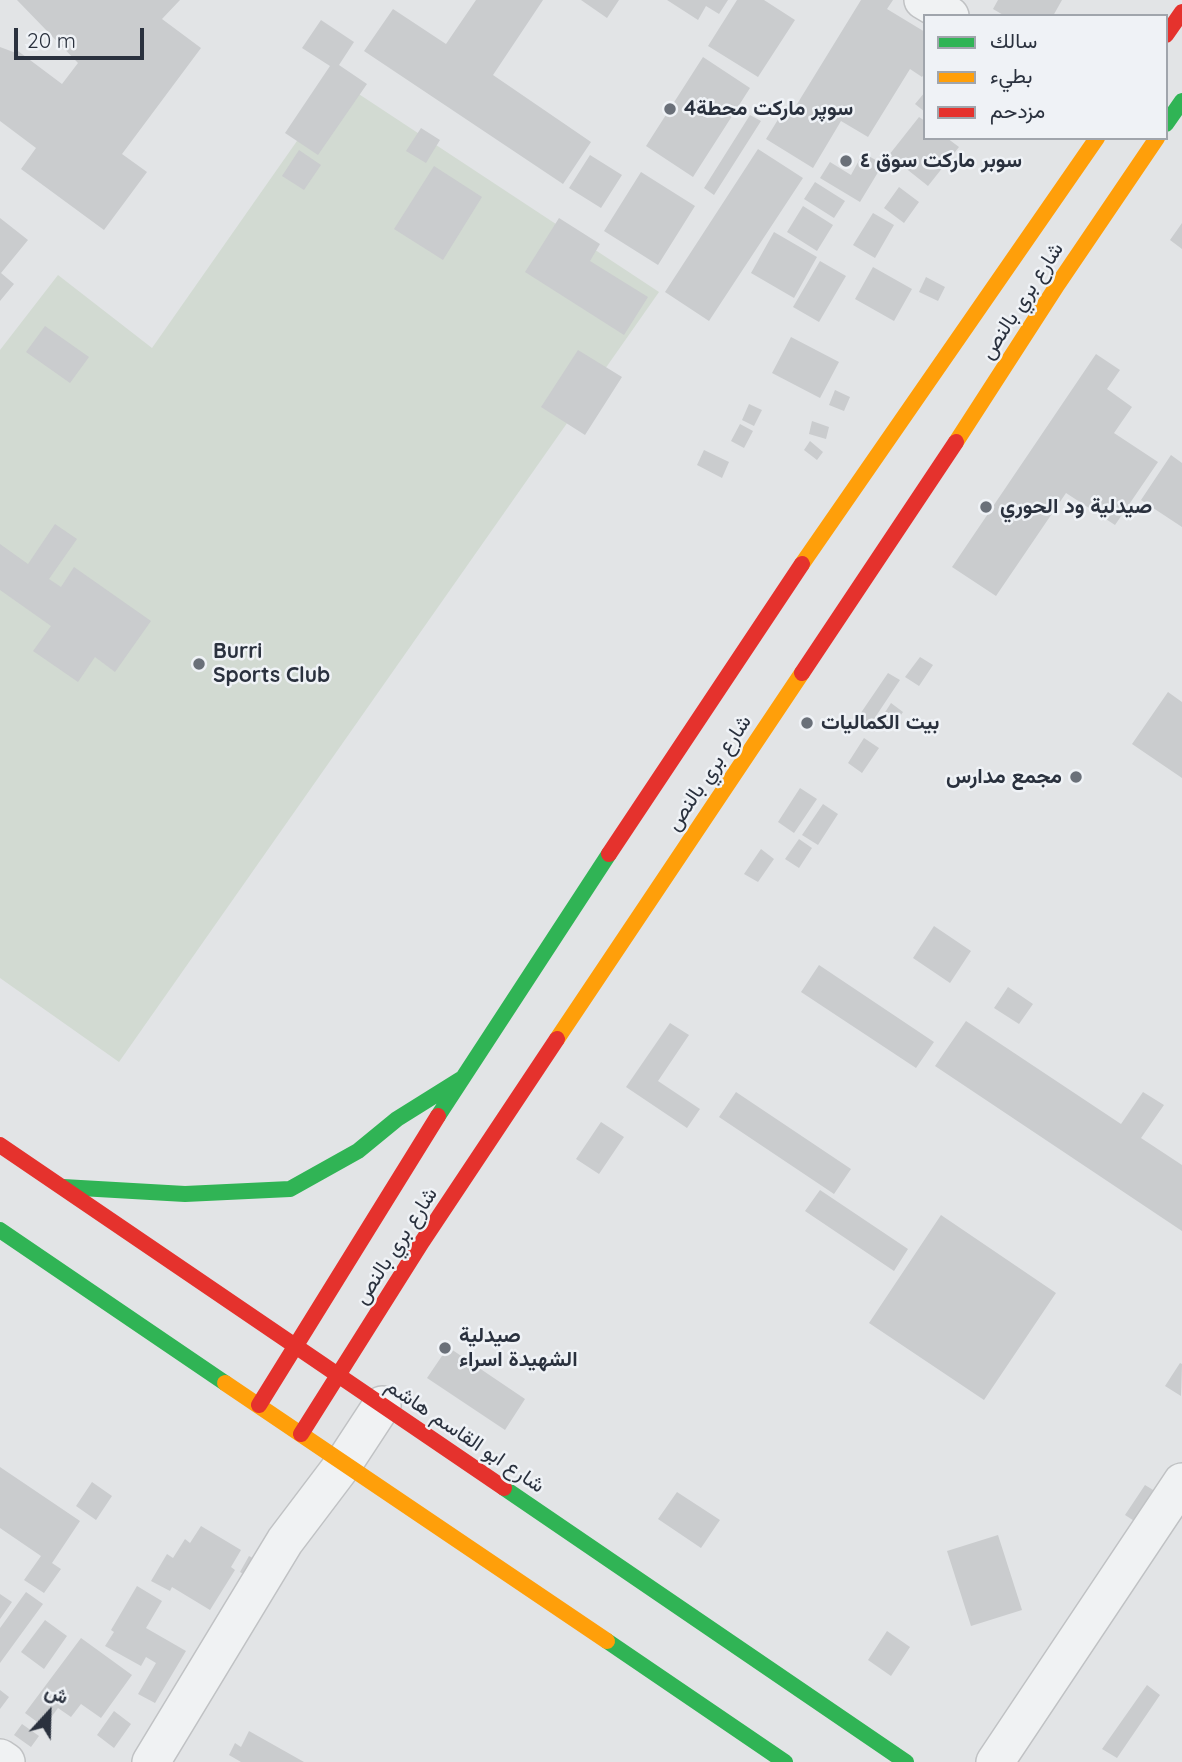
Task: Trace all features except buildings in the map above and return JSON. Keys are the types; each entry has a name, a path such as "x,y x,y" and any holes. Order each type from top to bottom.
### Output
{"main road":[{"path":"1168,32 1182,12"},
{"path":"1168,121 1182,101"},
{"name":"شارع بري بالنص","path":"259,1405 461,1079 796,572 1096,140"},
{"name":"شارع بري بالنص","path":"301,1434 422,1242 1156,140"},
{"path":"61,1186 185,1194 290,1189 358,1151 397,1119 461,1079"},
{"name":"شارع ابو القاسم هاشم","path":"0,1145 906,1762"},
{"path":"0,1230 785,1762"}],"street":[{"path":"923,0 947,14"},
{"path":"151,1762 285,1541 344,1463 382,1405"},
{"path":"995,1762 1182,1482"},
{"path":"0,1758 6,1762"}],"shaded area":[{"name":"Burri Sports Club","path":"339,81 659,292 119,1062 0,978 0,350 58,275 152,348"}],"traffic: fast":[{"path":"1168,121 1182,101"},
{"path":"438,1116 609,854"},
{"path":"63,1187 185,1194 290,1189 358,1151 397,1119 461,1079"},
{"path":"0,1230 225,1383"},
{"path":"504,1488 906,1762"},
{"path":"607,1641 785,1762"}],"traffic: slow":[{"path":"802,564 1096,140"},
{"path":"956,442 1156,140"},
{"path":"557,1039 802,673"},
{"path":"225,1383 607,1641"}],"traffic: jam":[{"path":"1168,32 1182,12"},
{"path":"802,673 956,442"},
{"path":"609,854 802,564"},
{"path":"301,1434 422,1242 557,1039"},
{"path":"259,1405 438,1116"},
{"path":"0,1145 504,1488"}],"place":[{"name":"سوپر مارکت محطة4","path":"670,109"},
{"name":"سوبر ماركت سوق ٤","path":"846,161"},
{"name":"صيدلية ود الحوري","path":"986,507"},
{"name":"Burri Sports Club","path":"199,664"},
{"name":"بيت الكماليات","path":"807,723"},
{"name":"مجمع مدارس","path":"1076,777"},
{"name":"صيدلية الشهيدة اسراء","path":"445,1348"}]}
